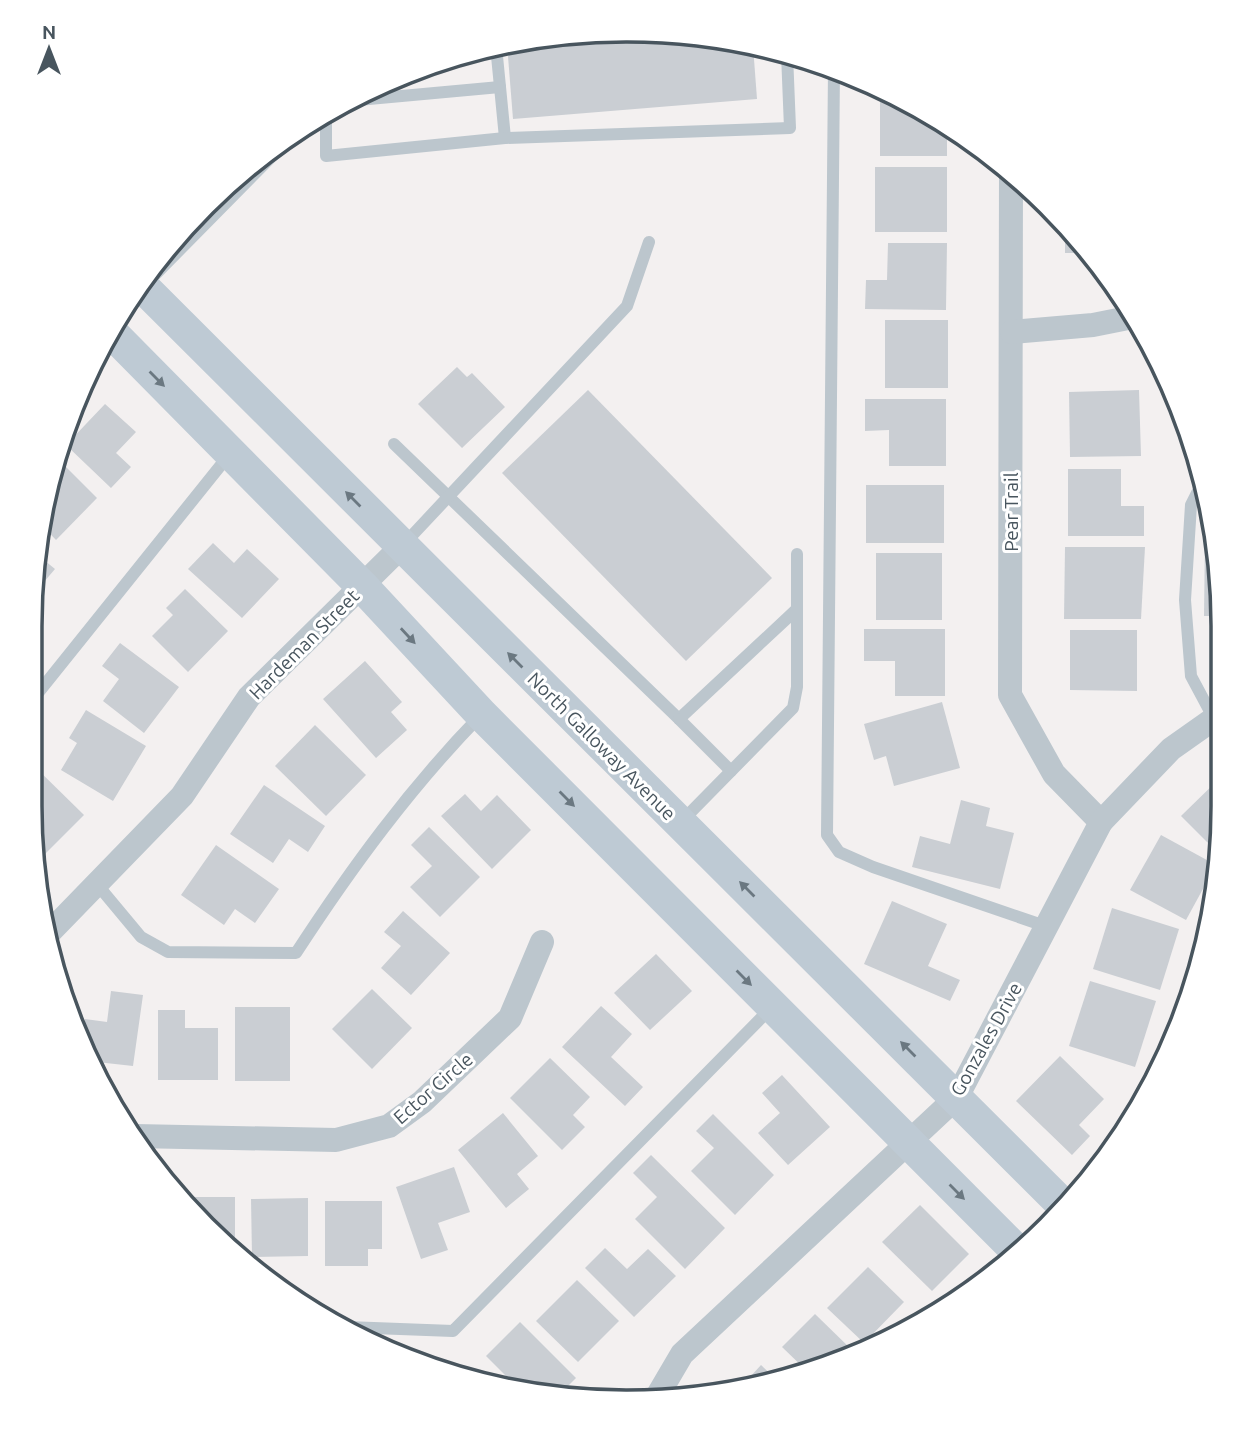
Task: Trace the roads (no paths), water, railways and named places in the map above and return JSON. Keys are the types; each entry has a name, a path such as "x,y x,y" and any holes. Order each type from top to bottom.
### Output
{"main road":[{"name":"North Galloway Avenue","path":"145,297 401,547 1058,1200"},
{"path":"118,339 362,586 482,715 1011,1245"}],"street":[{"name":"Pear Trail","path":"1011,186 1010,695 1054,774 1101,822"},
{"path":"1012,332 1093,325 1123,319"},
{"name":"Hardeman Street","path":"55,926 182,796 249,697 401,547"},
{"name":"Gonzales Drive","path":"661,1389 682,1354 957,1097 1101,822 1171,748 1211,721"},
{"name":"Ector Circle","path":"145,1136 336,1140 389,1126 422,1102 510,1018 542,942"}],"lane":[{"path":"497,57 505,138"},
{"path":"326,125 326,156 505,138 790,128 787,65"},
{"path":"834,80 827,835 839,852 862,862 1045,926"},
{"path":"376,98 500,87"},
{"path":"187,241 241,187"},
{"path":"401,547 627,306 649,242"},
{"path":"394,444 731,771"},
{"path":"42,688 230,453"},
{"path":"1196,495 1191,505 1185,600 1191,676 1211,706"},
{"path":"680,824 793,708 797,687 797,554"},
{"path":"679,719 797,609"},
{"path":"96,883 141,937 168,952 296,953 351,868 430,768 482,715"},
{"path":"364,1328 453,1331 773,1006"}]}
